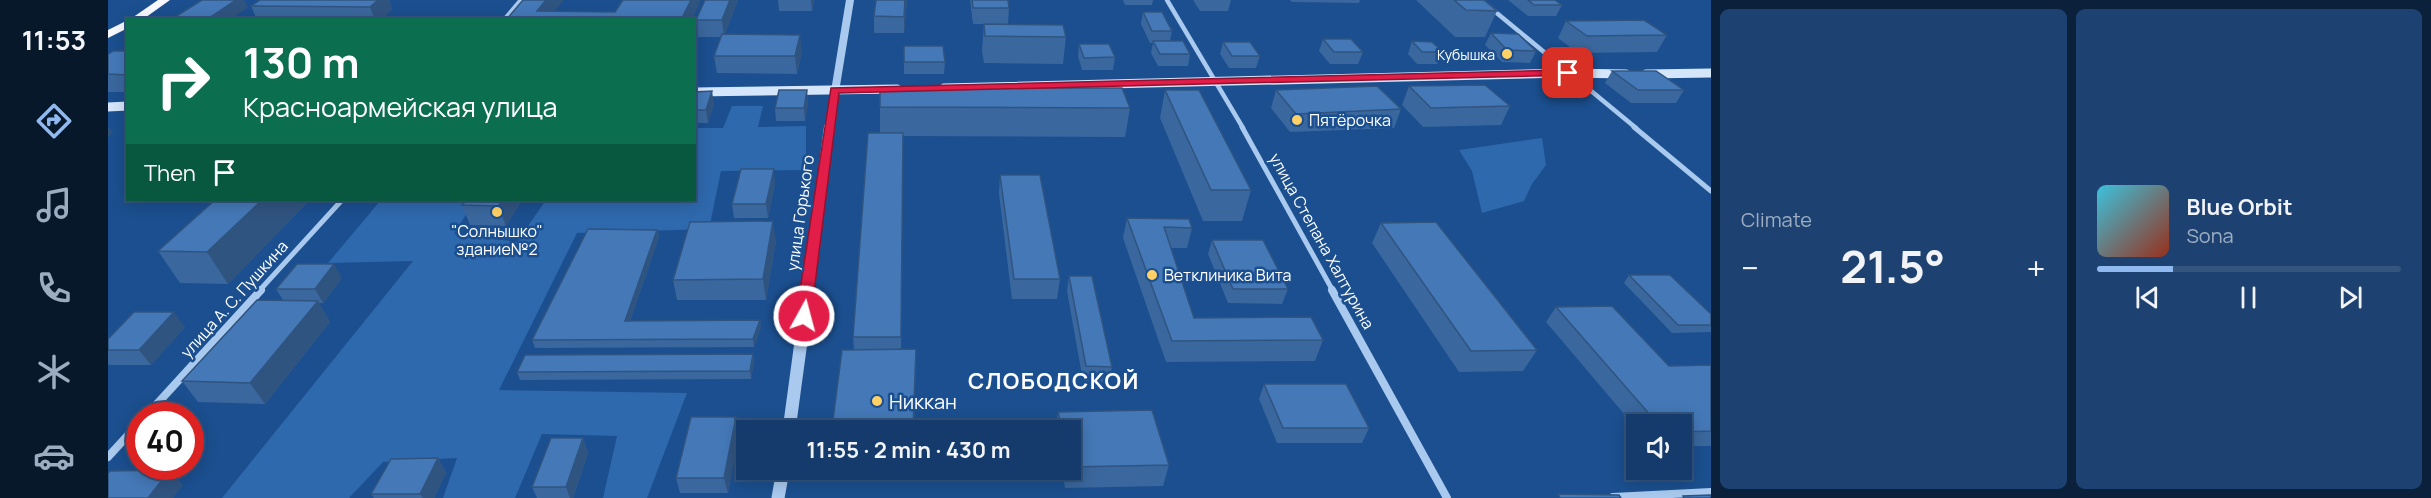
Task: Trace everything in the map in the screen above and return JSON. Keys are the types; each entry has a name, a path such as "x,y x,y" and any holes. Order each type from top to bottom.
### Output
{"highway":[{"path":"137,18 165,0"},
{"path":"108,36 126,24"}],"main road":[{"path":"930,88 1568,73 1711,72"},
{"path":"696,92 906,89"},
{"path":"108,107 126,106"}],"street":[{"path":"506,18 521,0"},
{"name":"улица Горького","path":"790,420 834,90 850,0"},
{"name":"улица Степана Халтурина","path":"1167,0 1218,82 1448,498"},
{"path":"1481,0 1711,191"},
{"name":"улица А. С. Пушкина","path":"159,402 341,201"},
{"path":"108,457 126,437"},
{"path":"778,498 781,480"},
{"path":"1598,498 1711,492"}],"shaded area":[{"path":"732,106 763,106 758,127 806,126 806,170 721,171 709,229 577,233 499,390 687,393 647,498 603,498 617,436 542,434 515,498 443,498 457,458 383,462 349,498 222,498 413,261 328,263 380,201 474,201 454,234 517,242 545,201 696,201 696,128 723,128"},
{"path":"1542,138 1546,165 1532,184 1524,201 1482,213 1472,171 1459,150"}],"building":[{"path":"202,0 236,0 209,18 173,18"},
{"path":"260,0 378,0 370,7 251,6"},
{"path":"523,0 546,0 537,11 615,12 623,0 691,0 682,18 508,18"},
{"path":"705,0 730,0 722,20 696,20"},
{"path":"876,0 905,0 904,17 874,16"},
{"path":"972,0 1008,0 1009,8 973,8"},
{"path":"1454,0 1484,0 1497,11 1466,10"},
{"path":"1528,0 1555,0 1562,5 1534,5"},
{"path":"1143,12 1162,12 1172,31 1152,31"},
{"path":"1644,20 1667,35 1587,36 1566,21"},
{"path":"984,24 1063,25 1066,37 985,36"},
{"path":"1491,33 1518,34 1536,51 1507,50"},
{"path":"722,34 800,35 795,56 714,56"},
{"path":"1323,39 1351,39 1363,52 1334,52"},
{"path":"1153,41 1183,41 1190,54 1160,54"},
{"path":"1412,41 1432,42 1443,52 1422,52"},
{"path":"1223,42 1250,42 1260,56 1232,56"},
{"path":"1079,44 1109,44 1115,57 1084,58"},
{"path":"904,46 943,46 945,62 904,62"},
{"path":"113,51 126,51 126,75 108,74 108,54"},
{"path":"1612,71 1656,71 1684,90 1638,90"},
{"path":"1485,85 1510,106 1431,108 1409,86"},
{"path":"1377,86 1401,109 1296,114 1276,90"},
{"path":"880,88 1122,88 1130,108 880,107"},
{"path":"779,90 807,90 804,108 775,108"},
{"path":"1165,90 1199,90 1251,190 1211,190"},
{"path":"712,91 706,110 696,110 696,92"},
{"path":"868,133 903,133 901,337 853,337"},
{"path":"741,169 774,169 766,204 732,204"},
{"path":"1000,175 1040,175 1060,279 1014,279"},
{"path":"214,201 261,201 207,252 158,251"},
{"path":"466,201 502,201 498,206 462,205"},
{"path":"1127,218 1189,219 1192,228 1164,227 1194,318 1311,317 1323,340 1172,341"},
{"path":"773,221 763,279 673,280 690,222"},
{"path":"1436,222 1537,350 1471,351 1381,223"},
{"path":"588,229 657,230 625,321 760,320 753,339 532,340"},
{"path":"1212,240 1263,240 1288,289 1233,289"},
{"path":"297,264 334,264 315,289 276,289"},
{"path":"1629,275 1670,275 1711,314 1711,325 1678,325"},
{"path":"1069,276 1092,276 1112,367 1086,366"},
{"path":"257,300 318,301 250,383 182,381"},
{"path":"1612,306 1669,366 1711,365 1711,431 1692,432 1692,414 1649,414 1556,307"},
{"path":"134,312 174,312 139,350 108,350 108,339"},
{"name":"Никкан","path":"916,349 913,420 833,420 842,350"},
{"path":"753,354 750,371 517,372 525,355"},
{"path":"1264,384 1346,384 1369,428 1283,428"},
{"path":"1152,410 1169,465 1081,467 1081,420 1060,420 1058,412"},
{"path":"691,417 736,417 724,478 676,478"},
{"path":"551,438 583,438 566,487 532,487"},
{"path":"438,458 420,494 371,494 391,459"},
{"path":"126,471 126,480 162,480 148,498 108,498 108,473"},
{"path":"1558,494 1619,495 1621,498 1560,498"},
{"path":"1711,495 1711,498 1684,498 1683,496"}],"place":[{"name":"Кубышка","path":"1507,54"},
{"name":"Пятёрочка","path":"1297,120"},
{"name":"\"Солнышко\" здание№2","path":"497,212"},
{"name":"Ветклиника Вита","path":"1152,275"},
{"name":"Никкан","path":"877,401"}],"district":[{"name":"СЛОБОДСКОЙ","path":"1054,381"}],"route":[{"path":"804,316 834,90 1568,73"}]}
